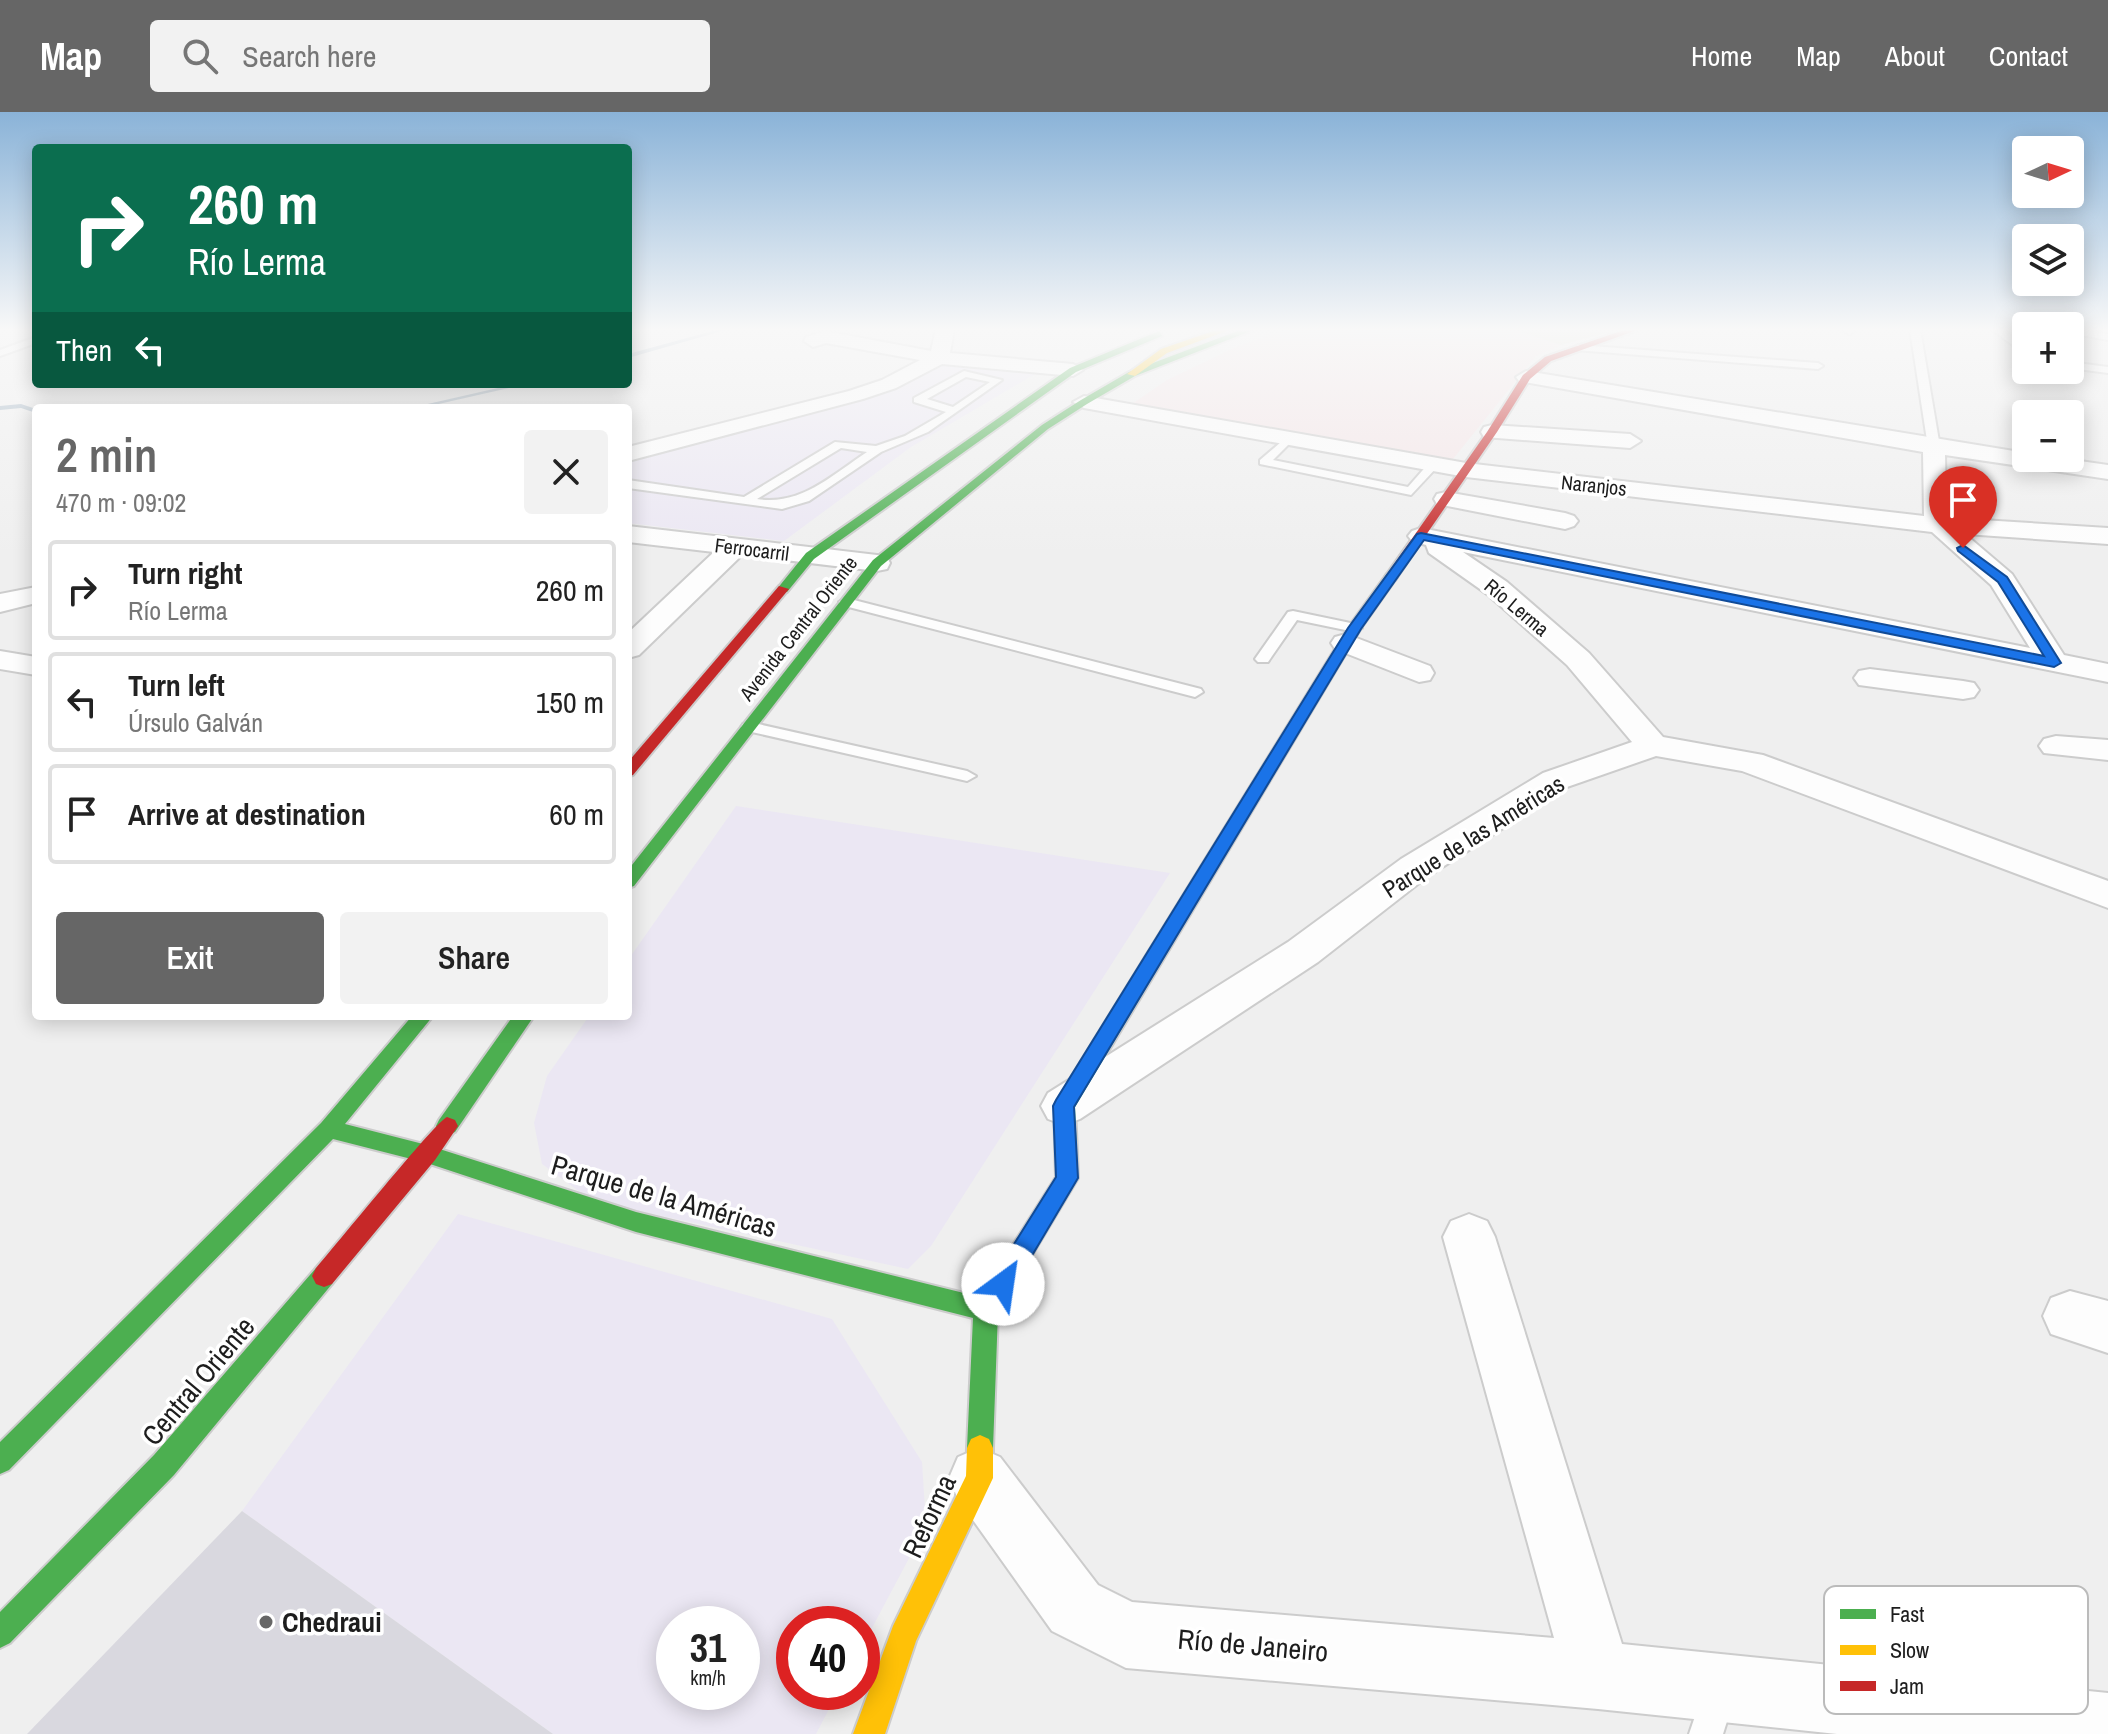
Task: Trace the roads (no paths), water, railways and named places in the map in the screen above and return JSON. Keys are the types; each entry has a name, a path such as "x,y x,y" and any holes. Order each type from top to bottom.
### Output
{"main road":[{"name":"Avenida Central Oriente","path":"632,767 810,556 1024,405"},
{"name":"Avenida Central Oriente","path":"632,877 877,563 1045,427 1080,405"},
{"path":"986,1310 1067,1178 1064,1106 1350,636 1509,405"},
{"path":"0,1461 329,1129 420,1020"},
{"path":"427,1154 521,1020"},
{"name":"Parque de la Américas","path":"329,1129 427,1154 636,1222 986,1310"},
{"name":"Central Oriente","path":"0,1633 164,1465 427,1154"},
{"name":"Reforma","path":"869,1734 903,1636 979,1478 986,1310"}],"street":[{"path":"632,444 791,405"},
{"path":"632,453 819,405"},
{"name":"Naranjos","path":"1099,405 1466,470 1939,525 2108,536"},
{"path":"1687,405 1934,447 2108,472"},
{"path":"1492,432 1630,441"},
{"path":"1934,447 1934,505 1939,525 2002,580 2054,663"},
{"path":"1446,499 1565,521"},
{"name":"Ferrocarril","path":"632,534 877,563"},
{"name":"Río Lerma","path":"1421,536 2103,674"},
{"name":"Río Lerma","path":"1421,536 1497,588 1578,659 1653,746"},
{"path":"632,645 735,547"},
{"path":"0,593 32,586"},
{"path":"0,603 32,596"},
{"path":"632,612 662,616"},
{"path":"1350,636 1419,673"},
{"path":"1870,678 1965,699 1947,640"},
{"path":"0,660 32,665"},
{"name":"Parque de las Américas","path":"1064,1106 1303,952 1414,868 1555,780 1653,746 1751,762 2108,895"},
{"path":"2056,746 2106,753"},
{"path":"1469,1237 1598,1675"},
{"name":"Río de Janeiro","path":"979,1478 1075,1608 1126,1635 1598,1675 1713,1711 2108,1728"}],"lane":[{"path":"934,405 952,410"},
{"path":"632,485 778,506 792,504 877,450 899,444 960,405"},
{"path":"1927,405 1934,447"},
{"path":"1288,439 1264,462 1411,491 1433,465"},
{"path":"746,501 839,444 877,450"},
{"path":"846,602 1195,692"},
{"path":"1263,659 1293,615 1350,636"},
{"path":"749,727 967,776"}],"waterway":[{"path":"0,408 21,406 32,410"}],"place":[{"name":"Chedraui","path":"266,1622"}]}
